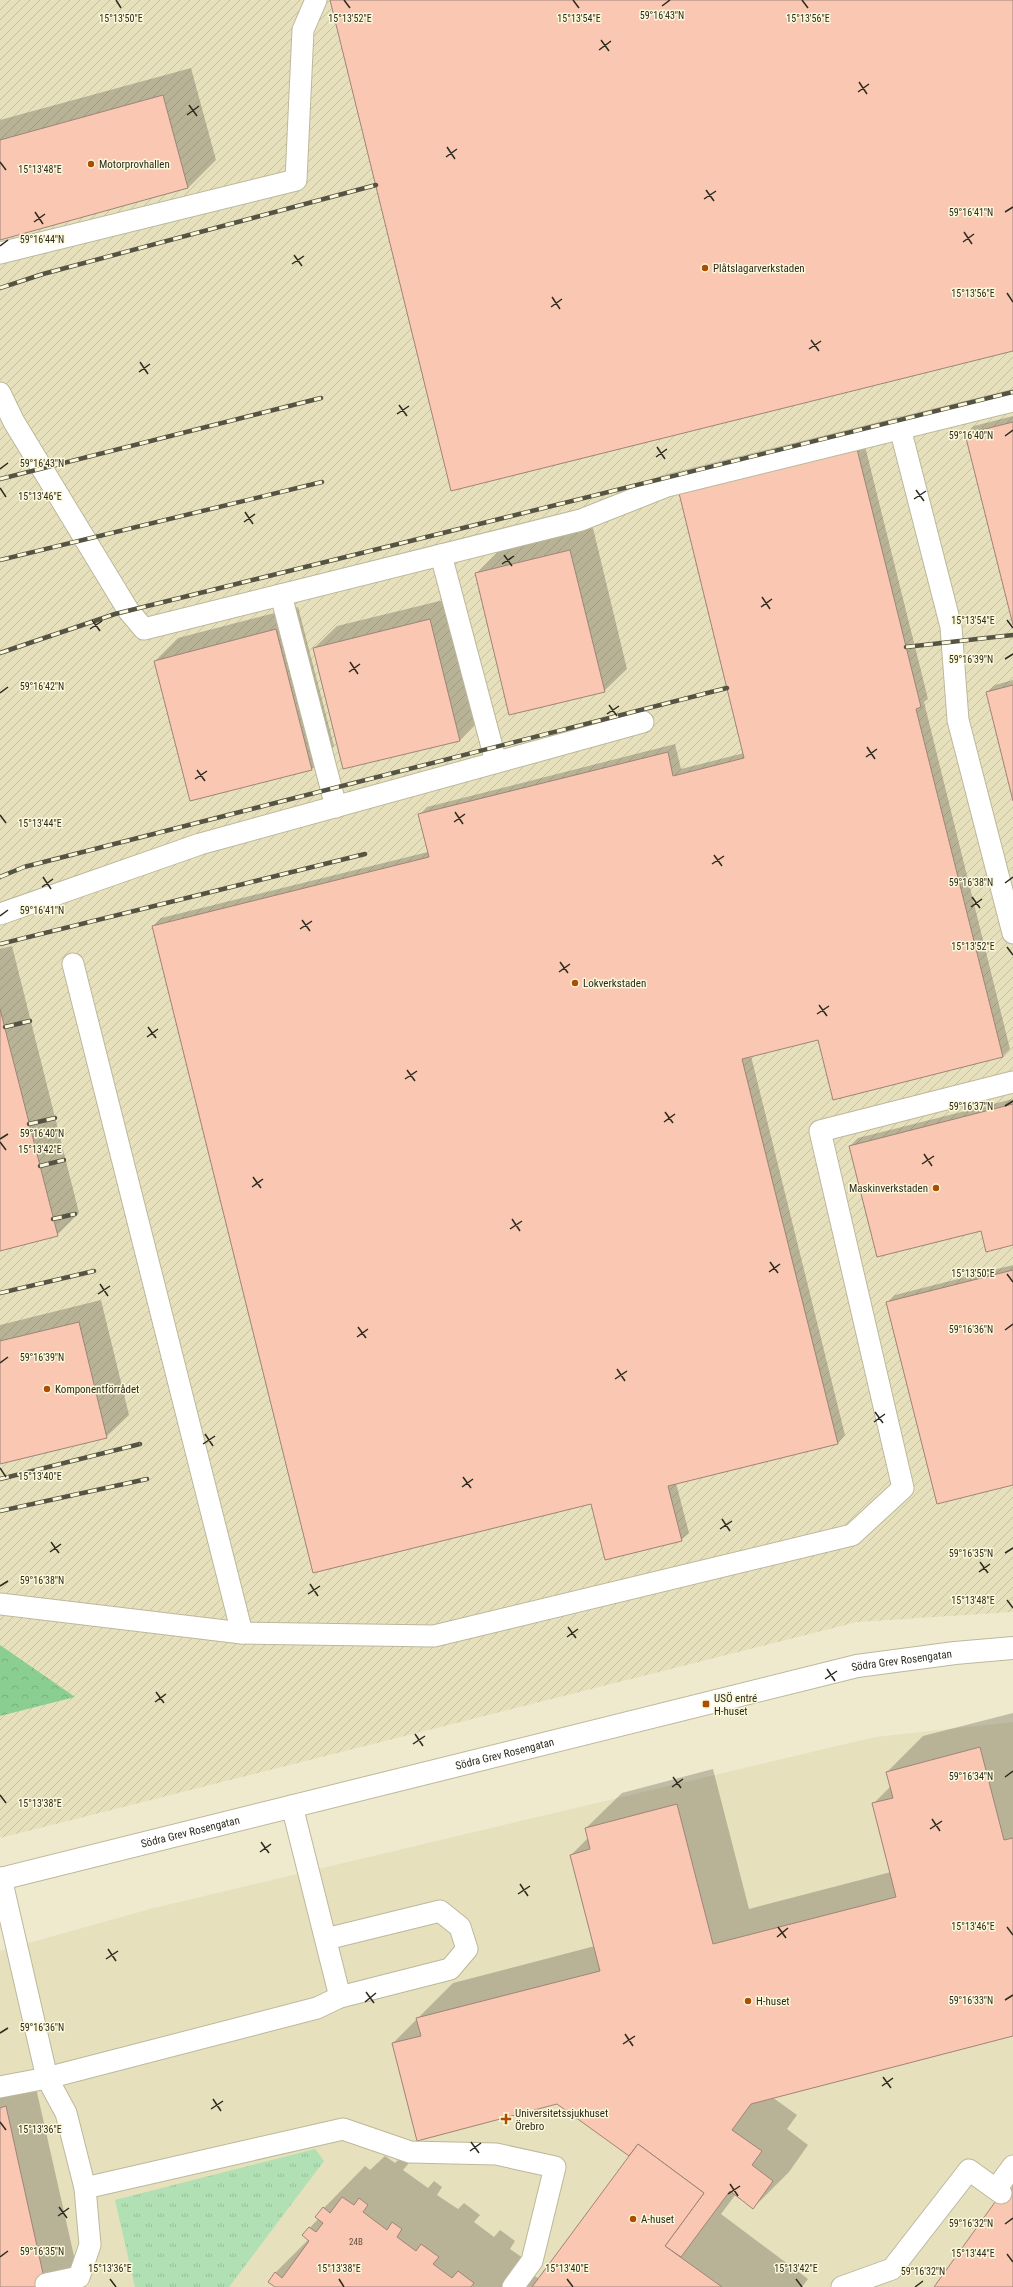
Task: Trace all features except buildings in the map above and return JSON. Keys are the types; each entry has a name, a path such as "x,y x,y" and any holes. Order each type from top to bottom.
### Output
{"street":[{"name":"Södra Grev Rosengatan","path":"1,1879 857,1666 955,1653 1013,1648"}],"lane":[{"path":"0,253 296,180 302,30 316,0"},
{"path":"0,393 14,422 128,610 144,629 581,520 667,486 1013,401"},
{"path":"900,428 952,627 958,720 1013,933"},
{"path":"441,555 496,762"},
{"path":"281,595 336,806"},
{"path":"0,914 200,844 643,722"},
{"path":"73,964 242,1633"},
{"path":"0,1604 242,1633 434,1636 852,1535 903,1488 820,1131 1013,1082"},
{"path":"292,1806 340,1997"},
{"path":"1,1879 47,2078 66,2113 85,2188 90,2245 78,2277 46,2284"},
{"path":"0,2088 47,2078 317,2008 340,1997 450,1969 467,1949 460,1927 440,1911 326,1939"},
{"path":"85,2188 343,2128 410,2152 496,2154 555,2168 532,2261 513,2287"},
{"path":"842,2287 892,2269 969,2170 999,2191 1013,2166"}],"shaded area":[{"path":"0,0 1013,0 1013,1612 857,1622 0,1838"},
{"name":"Universitetssjukhuset Örebro","path":"1013,1722 1013,2287 0,2287 0,1951 150,1909 875,1737"}],"green space":[{"path":"0,1645 75,1697 0,1716"},
{"path":"315,2149 324,2161 229,2287 135,2287 115,2200"}],"railway":[{"path":"0,288 43,274 376,185"},
{"path":"0,653 115,614 1013,392"},
{"path":"0,479 321,398"},
{"path":"0,560 322,482"},
{"path":"906,647 1013,635"},
{"path":"0,877 24,867 727,688"},
{"path":"0,944 365,854"},
{"path":"5,1027 30,1021"},
{"path":"29,1124 55,1118"},
{"path":"40,1166 64,1160"},
{"path":"53,1219 75,1214"},
{"path":"0,1293 94,1271"},
{"path":"0,1479 140,1444"},
{"path":"0,1511 147,1479"}],"place":[{"name":"Motorprovhallen","path":"91,164"},
{"name":"Plåtslagarverkstaden","path":"705,268"},
{"name":"Lokverkstaden","path":"575,983"},
{"name":"Maskinverkstaden","path":"936,1188"},
{"name":"Komponentförrådet","path":"47,1389"},
{"name":"USÖ entré H-huset","path":"706,1704"},
{"name":"H-huset","path":"748,2001"},
{"name":"Universitetssjukhuset Örebro","path":"506,2119"},
{"name":"A-huset","path":"633,2219"}]}
